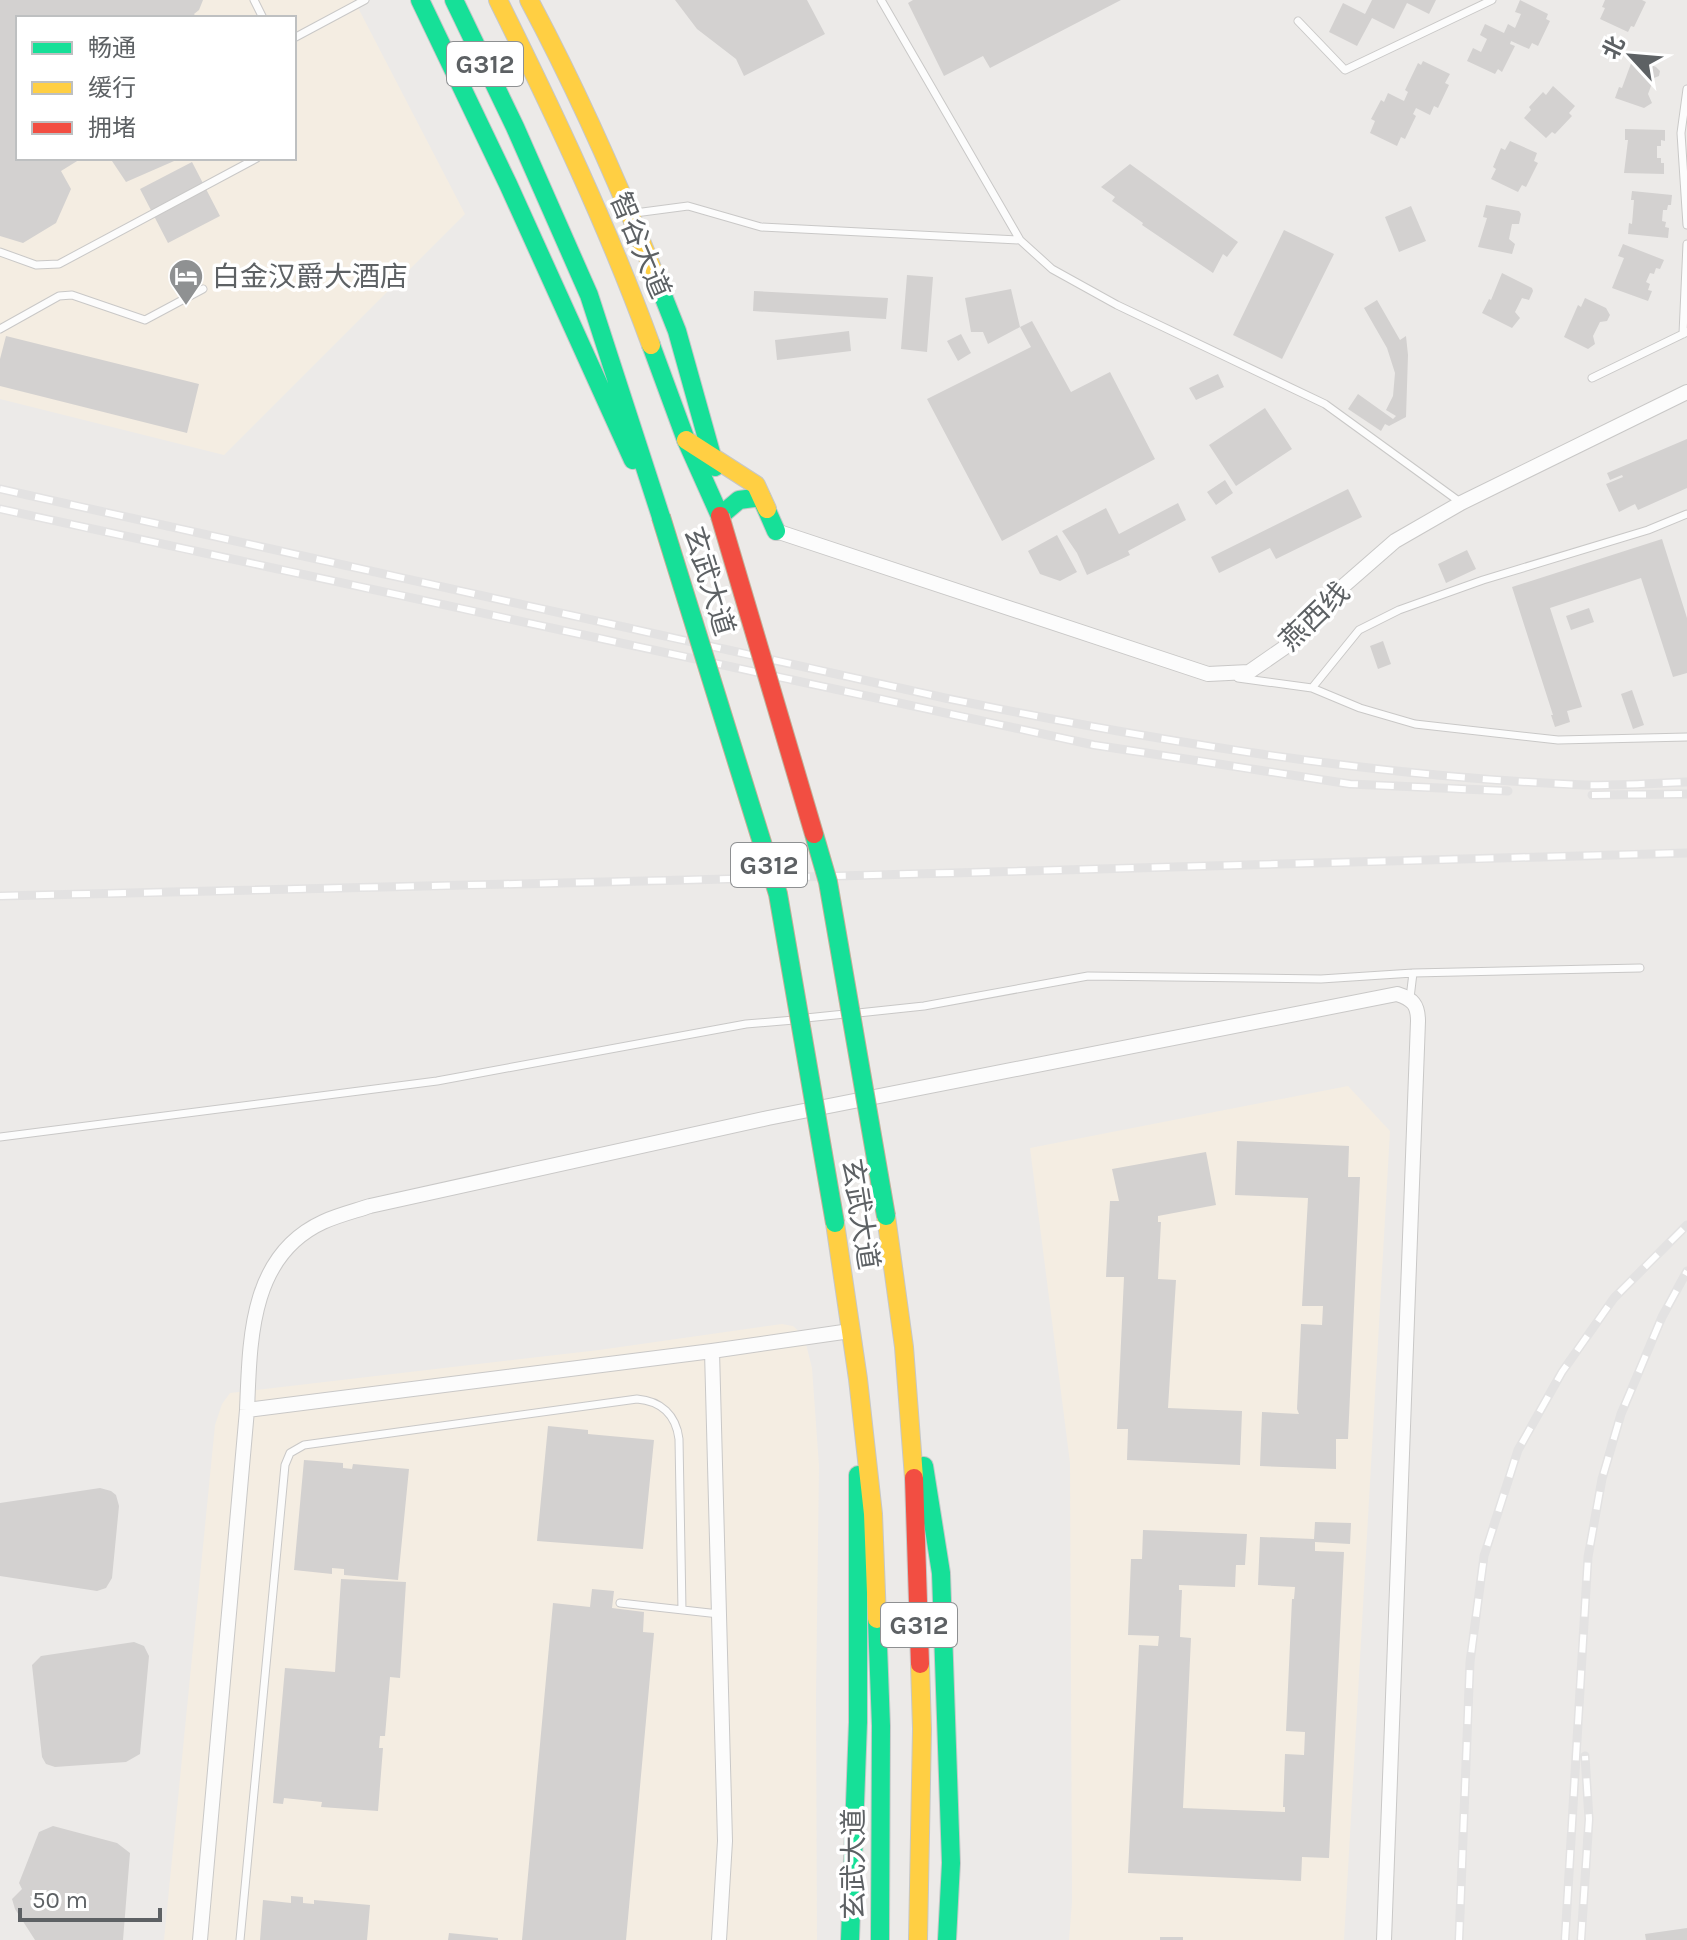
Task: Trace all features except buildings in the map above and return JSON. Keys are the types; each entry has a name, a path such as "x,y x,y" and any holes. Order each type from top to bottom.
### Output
{"main road":[{"path":"420,0 661,517"},
{"name":"G312","path":"454,0 515,127 589,295 661,517"},
{"name":"智谷大道","path":"498,0 555,116 624,271 686,440 720,516"},
{"path":"534,2 630,213 677,331 714,457 720,516"},
{"path":"686,440 756,485 776,531"},
{"path":"720,516 739,500 761,497 776,531"},
{"name":"玄武大道","path":"720,516 828,882 886,1216 904,1347 914,1471 922,1714 918,1940"},
{"name":"玄武大道","path":"661,517 778,894 835,1223 858,1379 874,1545 881,1726 880,1940"},
{"path":"904,1347 941,1573 951,1863 947,1940"},
{"path":"850,1940 858,1722 858,1379"}],"street":[{"name":"燕西线","path":"776,531 1208,674 1249,672 1291,643 1332,596 1395,541 1461,503 1687,392"},
{"path":"200,1940 247,1410 251,1331 266,1281 299,1237 334,1218 384,1202 768,1118 1397,994 1410,998 1418,1007 1418,1021 1384,1940"},
{"path":"247,1410 850,1331"},
{"path":"712,1351 725,1841 719,1940"}],"lane":[{"path":"296,37 365,0"},
{"path":"881,0 1020,240 1052,269 1117,305 1325,404 1461,503"},
{"path":"1298,21 1345,70 1492,0"},
{"path":"1687,89 1681,133 1687,225"},
{"path":"0,252 36,265 59,264 253,160"},
{"path":"630,213 688,206 761,227 1020,240"},
{"path":"1592,378 1685,333 1687,244"},
{"path":"0,329 59,296 72,295 145,320 203,289"},
{"path":"1312,688 1359,630 1399,610 1483,580 1648,530 1687,514"},
{"path":"1208,674 1312,688 1360,708 1415,724 1558,740 1687,737"},
{"path":"0,1137 437,1081 746,1024 924,1006 1088,976 1321,979 1413,973 1640,968"},
{"path":"1410,998 1413,973"},
{"path":"240,1940 285,1465 294,1449 637,1399 656,1403 671,1415 678,1430 682,1610"},
{"path":"620,1603 719,1614"}],"shaded area":[{"name":"白金汉爵大酒店","path":"0,0 354,0 465,214 224,455 0,399"},
{"path":"1348,1086 1390,1131 1344,1940 1069,1940 1072,1902 1070,1463 1030,1148"},
{"path":"782,1324 793,1326 804,1336 812,1368 819,1466 817,1940 164,1940 215,1425 222,1404 230,1393 599,1350"}],"railway":[{"path":"0,489 945,698 1183,742 1423,774 1584,785 1687,782"},
{"path":"0,509 1094,745 1350,784 1508,791"},
{"path":"1592,795 1687,794"},
{"path":"0,896 1687,853"},
{"path":"1459,1940 1470,1662 1484,1556 1518,1450 1562,1372 1614,1298 1687,1225"},
{"path":"1565,1940 1588,1557 1602,1479 1621,1414 1662,1317 1687,1271"},
{"path":"1581,1940 1589,1819 1585,1756"}],"traffic: fast":[{"path":"420,0 508,184 633,460"},
{"path":"454,0 515,127 589,295 661,517"},
{"path":"654,273 677,331 715,467"},
{"path":"651,345 686,440 720,516 739,500 761,497 776,531"},
{"path":"661,517 778,894 835,1223"},
{"path":"814,834 828,882 886,1216"},
{"path":"924,1466 941,1573 951,1863 947,1940"},
{"path":"850,1940 858,1722 858,1475"},
{"path":"877,1619 881,1726 880,1940"}],"traffic: slow":[{"path":"498,0 579,171 651,345"},
{"path":"529,0 595,135 654,273"},
{"path":"686,440 756,485 767,509"},
{"path":"886,1216 904,1347 914,1478"},
{"path":"835,1223 858,1379 873,1514 877,1619"},
{"path":"918,1940 922,1729 920,1664"}],"traffic: jam":[{"path":"720,516 814,834"},
{"path":"914,1478 920,1664"}],"place":[{"name":"白金汉爵大酒店","path":"186,307"}]}
